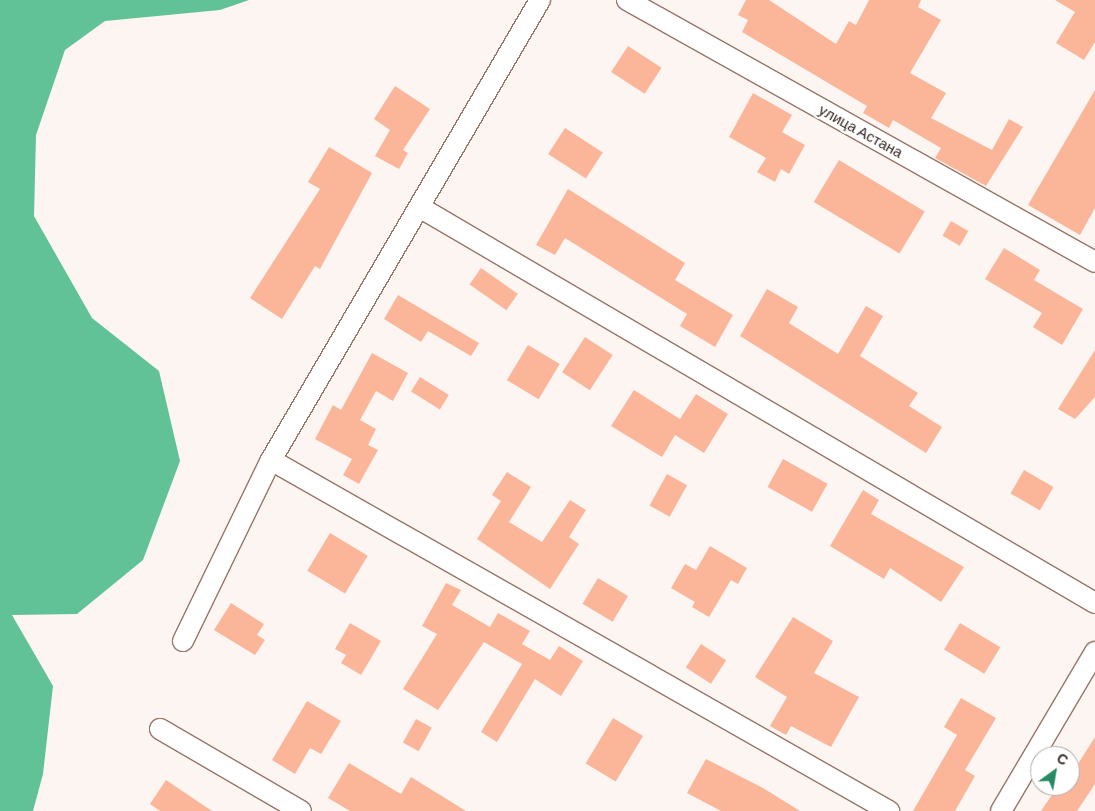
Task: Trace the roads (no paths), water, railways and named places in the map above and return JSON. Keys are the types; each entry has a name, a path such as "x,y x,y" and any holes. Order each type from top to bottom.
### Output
{"street":[{"path":"182,641 271,460 421,208 540,0"},
{"name":"улица Астана","path":"627,0 1095,262"},
{"path":"421,208 1095,603"},
{"path":"271,460 888,811"},
{"path":"1001,811 1095,652"},
{"path":"160,730 301,811"}]}
